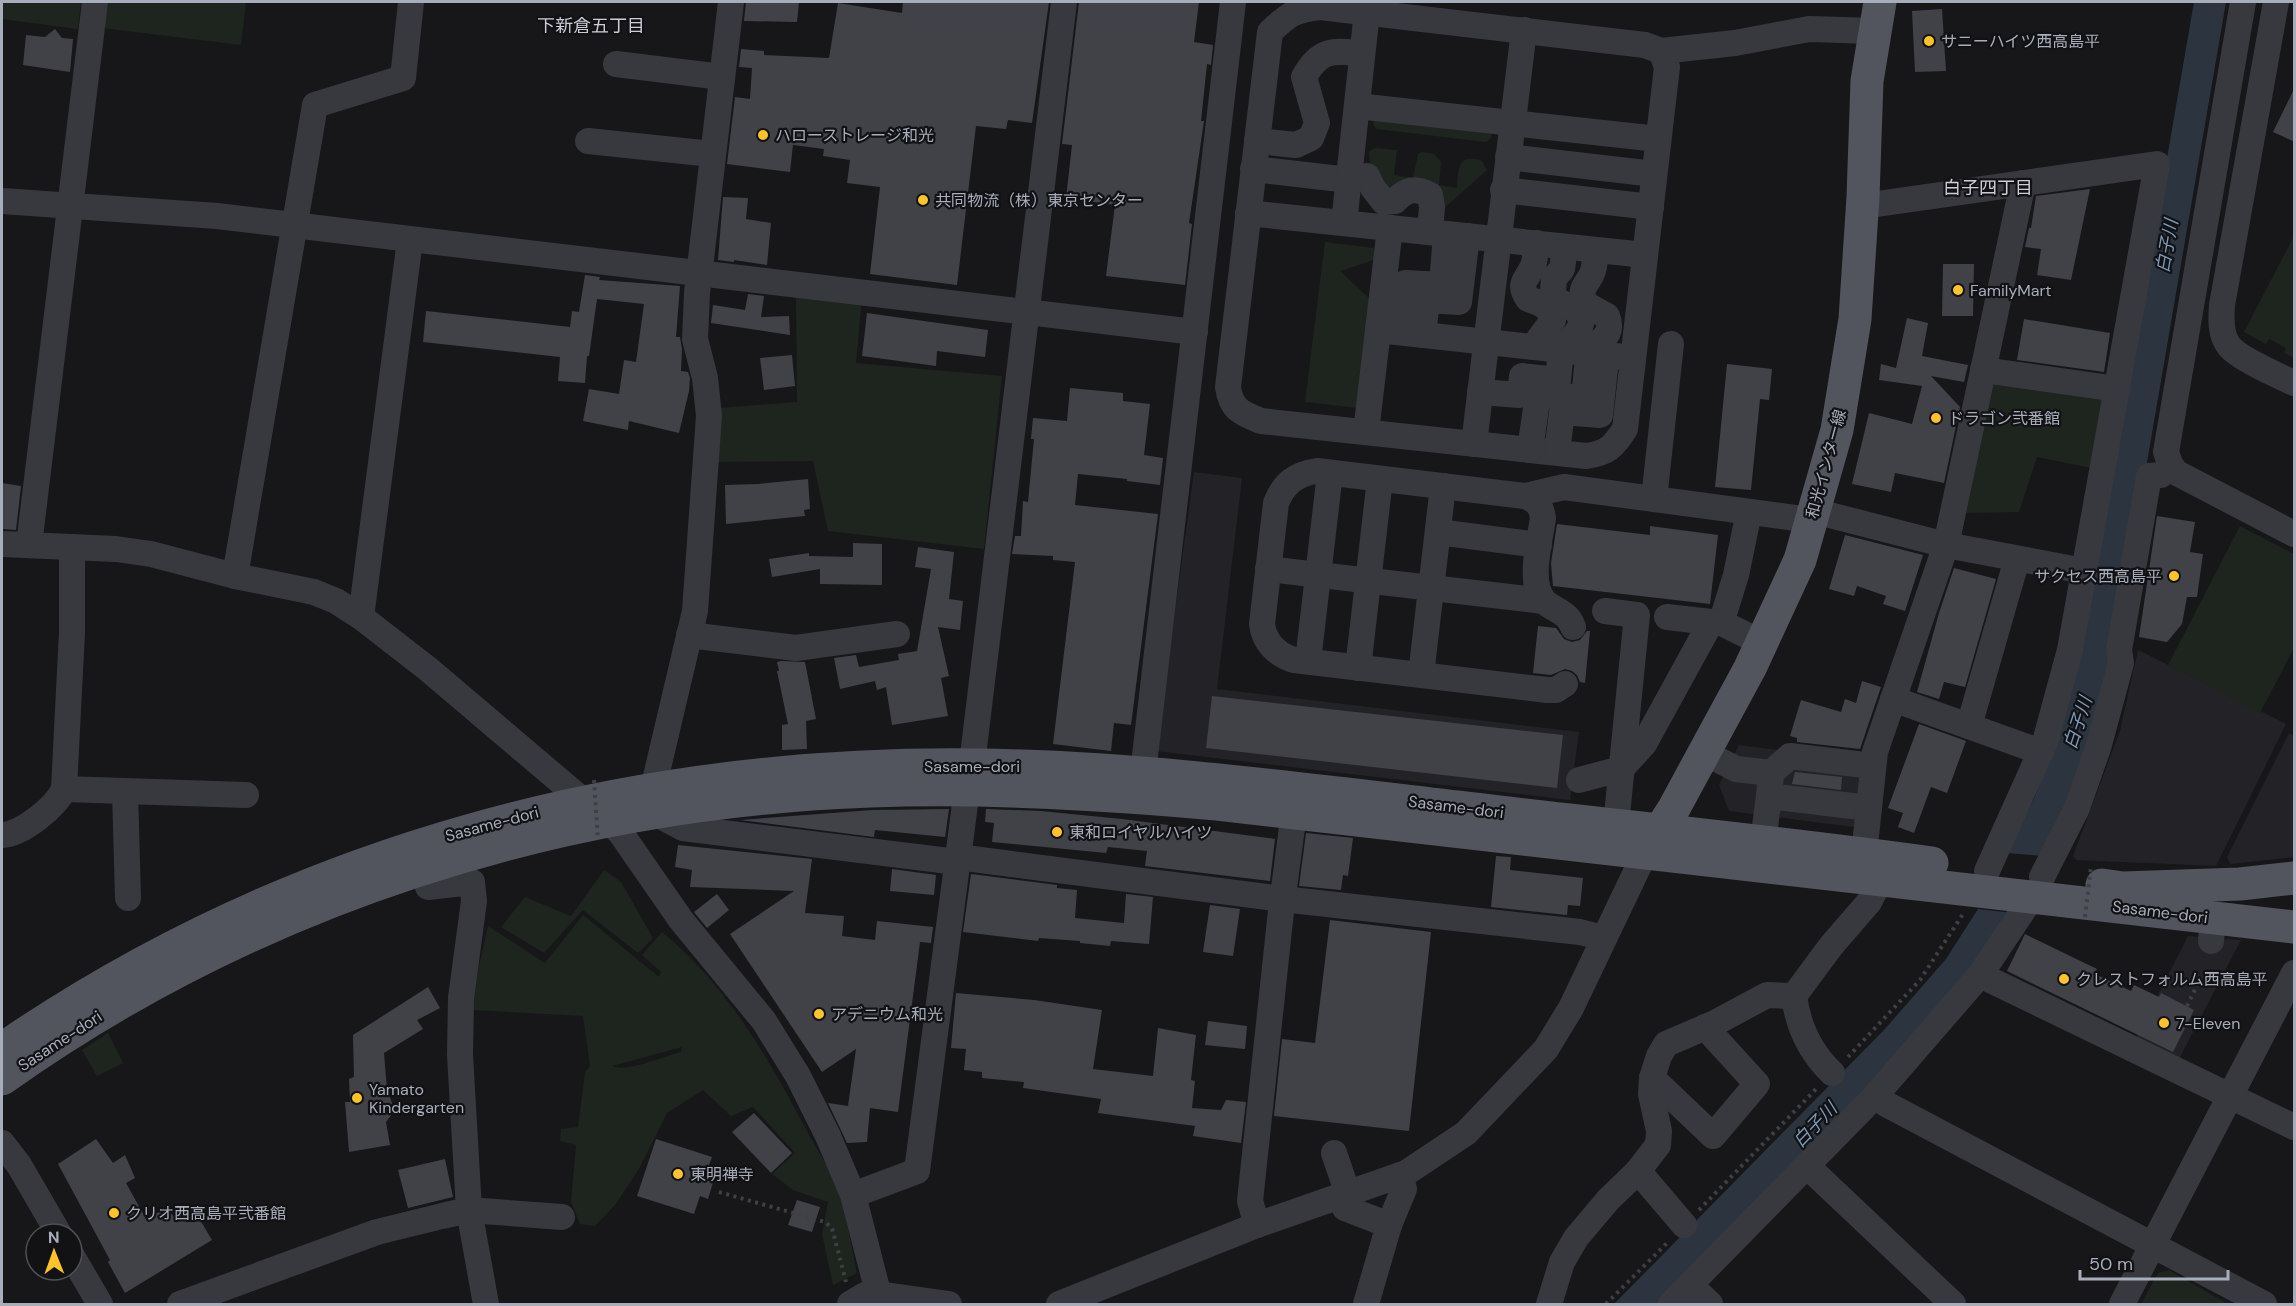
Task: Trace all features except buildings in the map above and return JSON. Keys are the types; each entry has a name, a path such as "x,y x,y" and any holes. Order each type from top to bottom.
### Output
{"main road":[{"name":"和光インター線","path":"1653,841 1705,753 1762,643 1800,560 1837,430 1853,330 1863,206 1867,81 1877,16"},
{"name":"Sasame-dori","path":"2,1049 120,975 189,938 260,904 332,874 405,848 480,826 595,811 653,800 741,776 850,768 970,777 1294,812 1653,841 1872,866"},
{"name":"Sasame-dori","path":"970,777 1143,773 1297,788 1616,825 1653,841 1763,842 1872,866 1982,886 2123,888 2246,884 2295,878"},
{"name":"Sasame-dori","path":"2,1079 133,995 200,960 303,912 424,869 545,833 595,811"},
{"name":"Sasame-dori","path":"2033,887 2212,929 2295,927"},
{"path":"2123,888 2295,908"}],"street":[{"path":"29,545 95,2"},
{"path":"235,576 315,105 404,78 411,2"},
{"path":"731,2 699,274 695,339 705,378 709,416 695,611 653,800 683,828 1580,932 1604,938"},
{"path":"853,1195 917,1171 970,777 1064,2"},
{"path":"1143,773 1233,2"},
{"path":"2243,2 2166,444 2168,459 2177,473 2295,534"},
{"path":"1661,51 1667,67 1625,429 1615,444 1601,454 1586,456 1261,421 1242,413 1229,400 1228,387 1270,32 1284,18 1299,9 1320,7 1524,30 1645,45 1661,51 1735,44 1877,16"},
{"path":"2282,11 2221,318 2228,346 2295,383"},
{"path":"1344,223 1367,12"},
{"path":"1474,444 1524,30"},
{"path":"1257,141 1296,145 1311,138 1317,123 1304,77 1313,61 1331,51 1362,53"},
{"path":"616,64 722,77"},
{"path":"1357,106 1658,139"},
{"path":"588,141 712,154"},
{"path":"1508,157 1654,174"},
{"path":"1863,206 2157,164 2070,650 2041,752 1982,886"},
{"path":"1253,169 1349,180 1367,176 1384,202 1395,201 1402,192 1411,189 1421,190 1430,195 1432,207 1448,234 1459,302 1427,300 1399,332 1366,432"},
{"path":"1832,1073 1808,1043 1797,1013 1794,996 1831,946 1869,902 1872,866 1869,808 1875,752 1946,545 2023,183"},
{"path":"1503,190 1650,207"},
{"path":"2,201 217,216 1196,332"},
{"path":"1248,213 1645,255"},
{"path":"1390,228 1399,332"},
{"path":"361,617 410,240"},
{"path":"1533,346 1553,320 1550,311 1543,304 1528,299 1523,291 1524,279 1533,267 1536,243"},
{"path":"1480,392 1520,395 1522,376 1558,380 1561,350 1579,330 1582,320 1576,310 1556,300 1553,291 1554,278 1562,269 1565,247"},
{"path":"1530,450 1538,394 1584,398 1610,325 1607,316 1585,304 1581,295 1584,285 1593,272 1596,250"},
{"path":"1399,332 1633,358"},
{"path":"1654,499 1671,344"},
{"path":"1557,452 1562,411 1600,415 1598,354"},
{"path":"1983,370 2116,389"},
{"path":"1671,1305 1875,1096 1980,975 2033,887 2077,808 2098,748 2121,663 2119,650 2150,476 2161,475 2171,466"},
{"path":"1544,601 1535,585 1543,518 1542,508 1536,501 1525,496 1330,473 1303,473 1290,480 1281,490 1276,503 1262,616 1263,631 1270,645 1280,655 1308,662 1547,690 1556,690 1565,684"},
{"path":"1308,662 1330,473"},
{"path":"1358,668 1380,479"},
{"path":"1421,675 1443,486"},
{"path":"1525,496 1564,487 1749,512 1813,516 1946,545 2084,571"},
{"path":"1579,780 1622,769 1644,744 1715,621 1726,611 1749,512"},
{"path":"1438,532 1539,545"},
{"path":"2,544 116,549 151,554 235,576 314,592 336,601 361,617 428,669 620,832 681,920 764,1021 798,1076 828,1136 853,1195 879,1299"},
{"path":"2,835 20,830 58,801 64,789 72,632 72,547"},
{"path":"1969,726 2017,559"},
{"path":"1268,569 1544,601 1567,615 1573,627"},
{"path":"1605,610 1637,615 1616,825"},
{"path":"1667,617 1715,621 1762,643"},
{"path":"689,635 795,648 897,634"},
{"path":"1893,699 2041,752"},
{"path":"1705,753 1770,784 1869,808"},
{"path":"1763,842 1770,784 1790,756 1874,766"},
{"path":"64,789 246,795"},
{"path":"125,791 128,898"},
{"path":"1257,1225 1250,1201 1282,899 1294,812"},
{"path":"1072,1302 1257,1225 1400,1175 1438,1154 1466,1133 1546,1049 1571,1008 1653,841"},
{"path":"424,869 428,886 472,882 474,901 461,998 460,1055 469,1210 486,1305"},
{"path":"2122,1305 2295,973"},
{"path":"1980,975 2295,1127"},
{"path":"1549,1305 1562,1262 1576,1238 1608,1200 1638,1171 1658,1144 1659,1131 1651,1094 1652,1078 1659,1056 1666,1044 1705,1028 1767,996 1794,996"},
{"path":"1652,1078 1713,1136 1757,1084 1705,1028"},
{"path":"1875,1096 1886,1104 2264,1305"},
{"path":"2,1143 19,1165 52,1222"},
{"path":"1334,1153 1345,1208 1389,1225"},
{"path":"1807,1166 1953,1305"},
{"path":"1638,1171 1684,1225"},
{"path":"1366,1305 1389,1225 1404,1190 1400,1175"},
{"path":"180,1305 377,1232 469,1210 562,1217"},
{"path":"84,1278 100,1305"},
{"path":"1690,1285 1710,1305"},
{"path":"849,1295 949,1305"}],"path":[{"path":"2085,917 2091,867 2089,867"},
{"path":"1606,1305 1920,980 1982,886"},
{"path":"2187,1006 2199,981"},
{"path":"719,1191 825,1222 832,1228 849,1295"}],"shaded area":[{"path":"2,2 81,2 78,29 2,19"},
{"path":"106,2 246,2 241,45 102,28"},
{"path":"1374,118 1492,132 1491,138 1486,142 1376,129 1373,124"},
{"path":"1375,148 1397,150 1394,175 1413,178 1418,154 1422,152 1434,154 1441,162 1439,185 1457,188 1459,169 1461,164 1468,159 1482,161 1487,170 1442,210 1403,199 1383,187 1371,166 1369,151"},
{"path":"2294,236 2294,358 2284,353 2286,348 2269,339 2266,344 2244,332"},
{"path":"1325,242 1374,248 1377,259 1340,271 1371,300 1357,408 1305,402"},
{"path":"796,294 862,297 856,363 1002,376 984,549 828,531 813,461 717,462 719,408 797,402"},
{"path":"1996,383 2101,398 2104,403 2091,468 2037,457 2019,512 1966,513 1990,388"},
{"path":"1194,472 1242,478 1217,689 1579,732 1570,800 1156,751"},
{"path":"2240,526 2294,554 2294,648 2260,713 2168,665"},
{"path":"2138,650 2286,724 2216,866 2076,860 2073,856 2120,731"},
{"path":"2289,733 2294,736 2294,857 2230,864 2227,857"},
{"path":"1739,745 1867,761 1859,821 1853,827 1729,811 1719,785"},
{"path":"604,870 621,882 653,938 638,953 583,910 544,953 501,927 525,897 571,916"},
{"path":"583,915 659,977 661,972 642,955 662,932 685,953 707,976 746,1026 827,1167 842,1201 857,1273 833,1285 822,1234 828,1202 793,1190 772,1174 795,1153 753,1107 731,1116 703,1090 667,1113 639,1169 615,1205 595,1226 580,1224 571,1202 576,1145 560,1141 561,1129 578,1127 585,1072 590,1066 583,1016 473,1010 474,988 488,926 545,963","holes":["682,1047 681,1052 636,1066 619,1068 612,1066"]},
{"path":"2188,936 2241,940 2178,1061 2135,1040"},
{"path":"108,1033 123,1063 97,1076 82,1050"},
{"path":"2169,1270 2228,1304 2141,1304 2158,1273"}],"water":[{"name":"白子川","path":"2194,2 2226,2 2116,643 2076,781 2043,856 1943,1010 1660,1304 1614,1304 1884,1030 1946,959 1978,909 2033,801 2053,752 2088,616"}],"pier":[{"path":"2007,853 2043,856 2013,913 1978,909"}],"place":[{"name":"サニーハイツ西高島平","path":"1929,41"},
{"name":"ハローストレージ和光","path":"763,135"},
{"name":"共同物流（株）東京センター","path":"923,200"},
{"name":"FamilyMart","path":"1958,290"},
{"name":"ドラゴン弐番館","path":"1936,418"},
{"name":"サクセス西高島平","path":"2174,576"},
{"name":"東和ロイヤルハイツ","path":"1057,832"},
{"name":"クレストフォルム西高島平","path":"2064,979"},
{"name":"アデニウム和光","path":"819,1014"},
{"name":"7-Eleven","path":"2164,1023"},
{"name":"Yamato Kindergarten","path":"357,1098"},
{"name":"東明禅寺","path":"678,1174"},
{"name":"クリオ西高島平弐番館","path":"114,1213"}],"district":[{"name":"下新倉五丁目","path":"591,26"},
{"name":"白子四丁目","path":"1988,188"}]}
